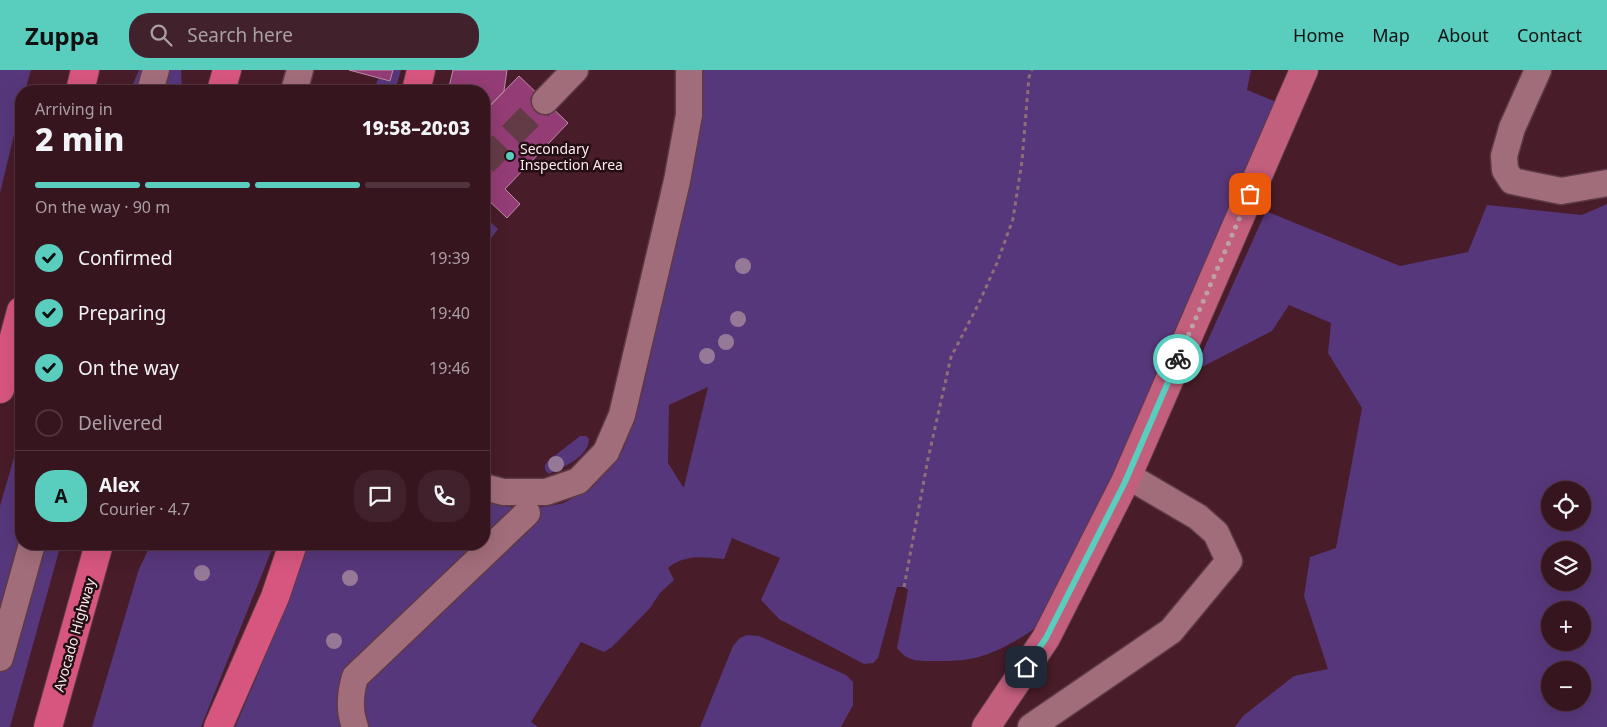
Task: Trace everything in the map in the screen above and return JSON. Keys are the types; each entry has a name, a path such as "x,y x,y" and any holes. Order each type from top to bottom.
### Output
{"highway":[{"path":"81,85 85,70"},
{"path":"223,85 227,70"},
{"path":"417,85 421,70"},
{"path":"0,389 15,333"},
{"name":"Avocado Highway","path":"48,727 97,550"},
{"path":"218,727 275,597 291,550"}],"main road":[{"path":"986,727 1046,638 1128,476 1304,70"}],"street":[{"path":"152,85 156,70"},
{"path":"296,85 300,70"},
{"path":"545,101 575,70"},
{"path":"490,489 503,492 546,492 578,481 606,452 622,415 677,180 689,115 689,70"},
{"path":"1538,70 1512,128 1504,156 1505,170 1512,181 1561,191 1607,182"},
{"path":"1032,727 1171,631 1229,561 1216,532 1198,517 1128,476"},
{"path":"490,548 527,513"},
{"path":"0,658 30,550"},
{"path":"91,572 104,550"},
{"path":"356,727 351,704 351,692 355,677 488,550"}],"path":[{"path":"904,587 928,459 951,357 997,263 1013,219 1022,161 1032,70"}],"shaded area":[{"path":"0,70 31,70 27,85 15,85 15,131 0,193"},
{"path":"139,70 181,70 182,85 133,85"},
{"path":"393,70 401,70 397,85 376,85 378,78 390,81"},
{"path":"701,70 1251,70 1247,90 1276,102 1159,366 1123,458 1037,627 1020,638 993,652 973,658 956,661 918,661 909,658 897,648 908,590 904,587 897,587 878,658 873,663 864,664 779,619 761,600 780,558 732,538 724,559 688,558 668,568 674,580 612,647 604,652 581,642 531,722 538,727 235,727 307,550 490,550 490,502 522,510 550,506 564,503 592,487 623,450 642,393 698,144","holes":["708,387 683,487 668,463 669,405"]},
{"path":"1607,204 1607,727 1235,727 1243,716 1294,676 1328,669 1304,596 1310,557 1336,548 1362,408 1328,353 1331,323 1289,305 1272,331 1194,371 1266,211 1400,266 1468,252 1487,205 1582,215"},
{"path":"490,222 498,229 490,240"},
{"path":"580,436 586,436 589,439 588,446 580,456 549,474 545,470 545,465 548,461"},
{"path":"15,454 15,550 59,550 10,727 0,727 0,506"},
{"path":"148,550 272,550 201,727 92,727 139,569"},
{"path":"747,635 759,636 846,675 853,682 853,705 841,727 700,727 733,646 740,638"}],"building":[{"path":"349,70 393,70 390,81"},
{"path":"453,70 507,70 504,91 490,106 490,85 449,85"},
{"name":"Secondary Inspection Area","path":"519,76 568,123 505,189 520,204 507,218 490,202 490,106"}],"tunnel":[{"path":"490,157 545,101"}],"way so far":[{"path":"1178,359 1250,194"}],"place":[{"name":"Secondary Inspection Area","path":"510,156"}],"route":[{"path":"1026,667 1046,638 1125,482 1178,359"}]}
